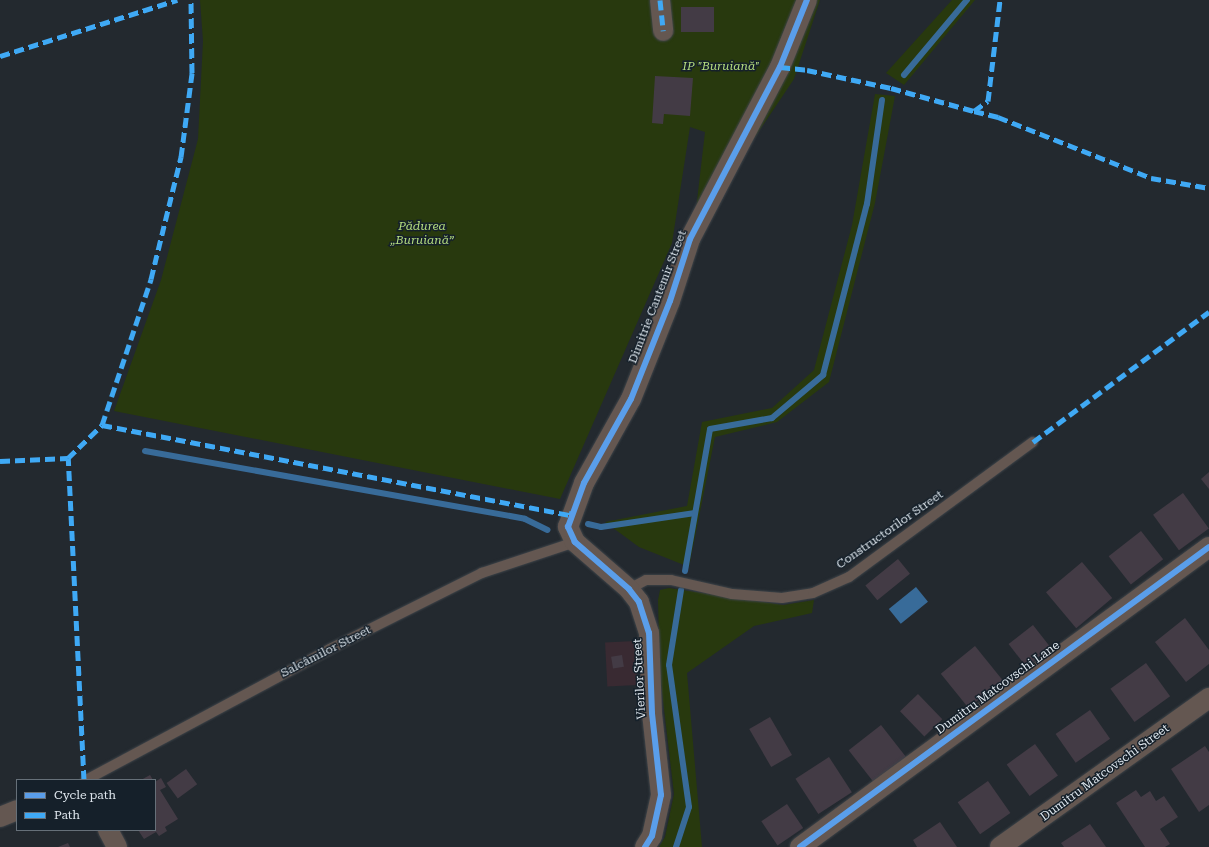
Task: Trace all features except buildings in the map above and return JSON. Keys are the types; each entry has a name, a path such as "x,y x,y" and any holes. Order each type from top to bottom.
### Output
{"street":[{"path":"660,0 664,31"},
{"name":"Dimitrie Cantemir Street","path":"575,542 568,527 571,515 584,483 631,399 670,301 690,239 780,67 807,0"},
{"name":"Vierilor Street","path":"575,542 630,589 639,602 649,633 652,713 661,795 652,836 645,847"},
{"name":"Dumitru Matcovschi Lane","path":"800,847 1209,548"},
{"name":"Dumitru Matcovschi Street","path":"1000,847 1209,698"},
{"path":"0,817 16,810"},
{"path":"109,831 117,847"}],"lane":[{"name":"Constructorilor Street","path":"630,589 646,580 671,580 732,594 782,598 813,592 849,577 1033,442"},
{"name":"Salcâmilor Street","path":"88,779 330,649 482,573 575,542"}],"shaded area":[{"path":"635,641 637,685 607,687 605,643"}],"green space":[{"name":"Pădurea „Buruiană”","path":"200,0 820,0 794,79 749,146 695,218 705,132 690,127 672,243 560,499 114,411 161,280 198,139 203,41"},
{"path":"952,0 975,0 904,85 886,73"},
{"path":"875,94 895,96 875,203 829,382 777,422 715,437 689,567 639,547 605,522 687,506 702,422 772,408 814,370 852,225"},
{"path":"669,588 783,605 814,600 812,613 754,626 687,673 702,847 659,847 665,837 674,794 660,675 658,600 660,590"}],"water":[{"path":"916,587 928,602 901,624 889,609"}],"waterway":[{"path":"904,75 967,0"},
{"path":"685,571 710,429 772,418 823,375 867,204 882,100"},
{"path":"145,451 525,519 548,530"},
{"path":"588,524 601,527 695,513"},
{"path":"676,847 689,807 669,665 681,590"}],"marked path":[{"path":"0,56 177,0"},
{"path":"84,779 68,458 102,425 151,279 181,157 192,73 191,0"},
{"path":"660,0 663,31"},
{"path":"780,67 807,70 891,88 974,111 988,101 1000,0"},
{"path":"974,111 998,117 1151,178 1209,188"},
{"path":"1033,442 1209,312"},
{"path":"102,425 571,515 572,511"},
{"path":"0,461 68,458"}],"cycle path":[{"path":"645,847 652,836 661,795 652,713 649,633 639,602 629,589 575,542 568,527 584,483 631,399 670,301 690,239 780,67 807,0"},
{"path":"800,847 1209,547"}],"park label":[{"name":"IP \"Buruiană\"","path":"721,67"}]}
